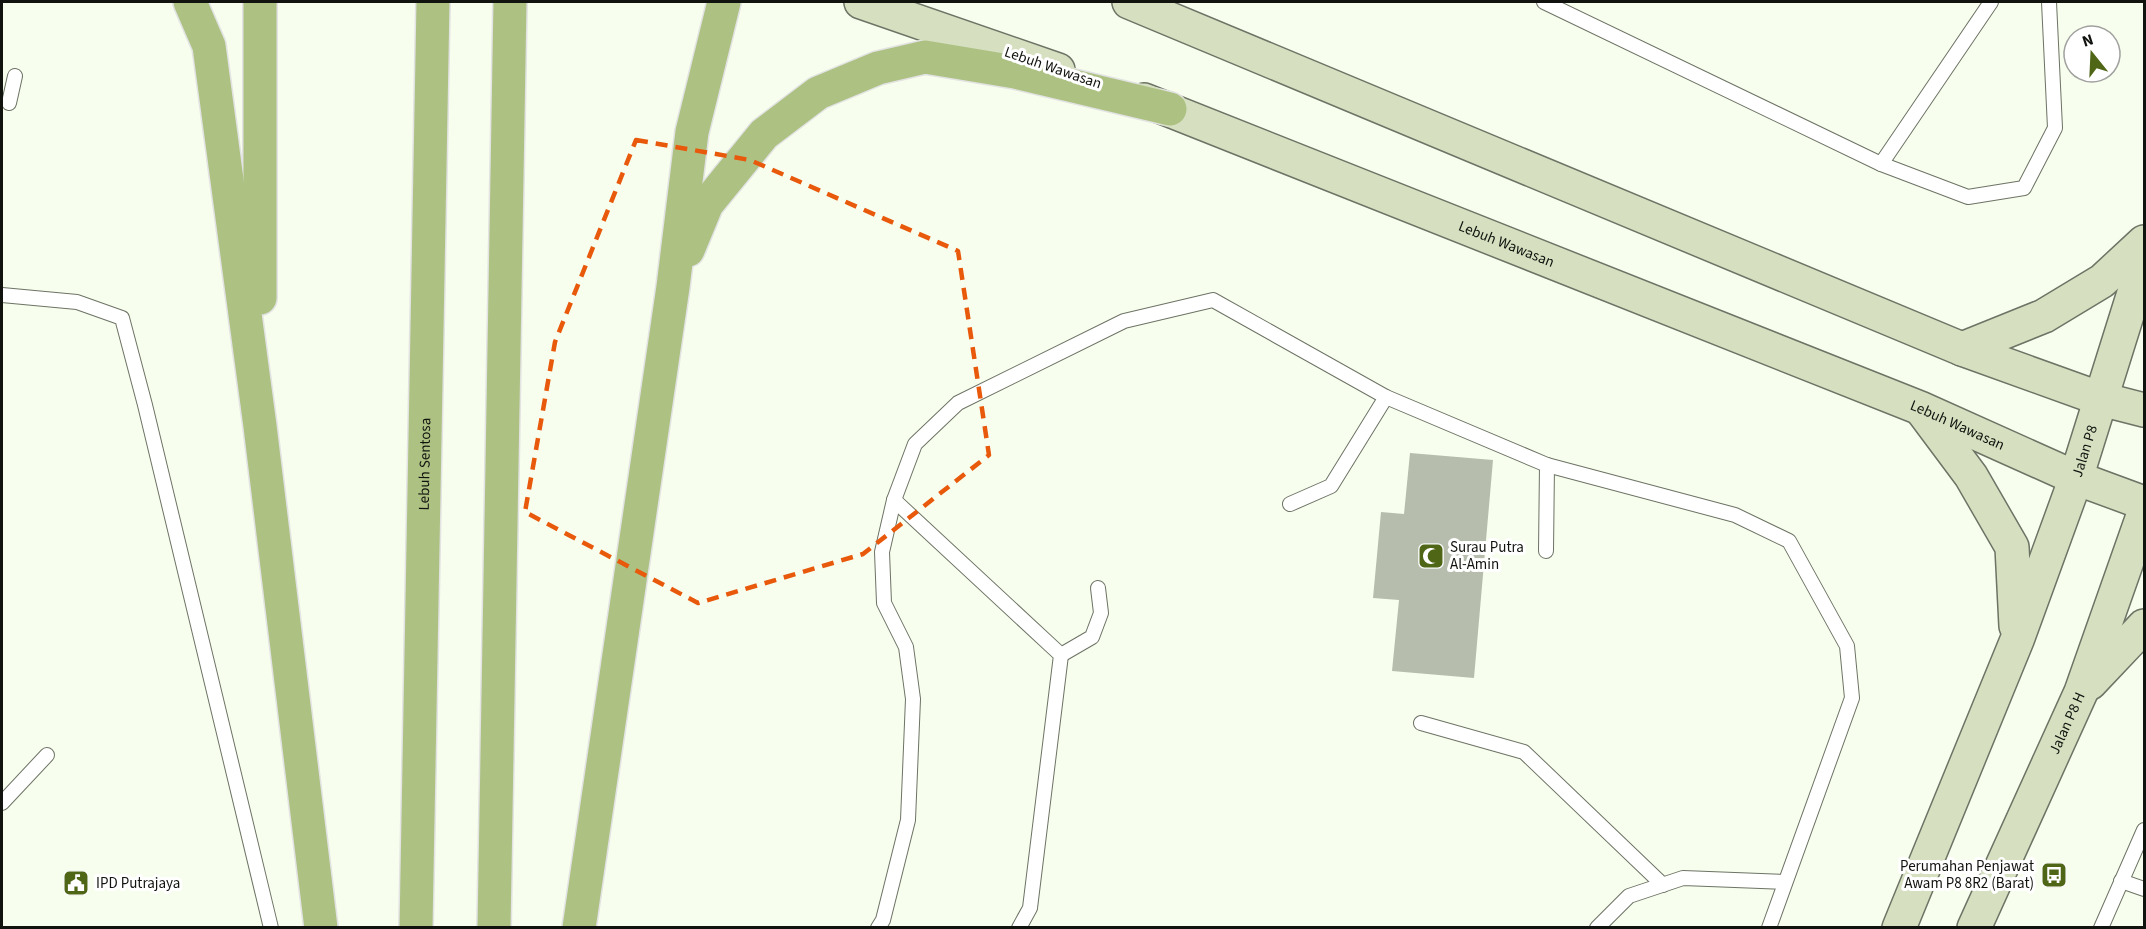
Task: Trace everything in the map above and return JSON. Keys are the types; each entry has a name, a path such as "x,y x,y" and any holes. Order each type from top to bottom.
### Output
{"main road":[{"path":"190,2 209,46 260,426 321,927"},
{"path":"260,2 260,426"},
{"name":"Lebuh Sentosa","path":"416,927 433,2"},
{"path":"494,927 510,2"},
{"path":"579,927 673,287 692,132 724,2"},
{"name":"Lebuh Wawasan","path":"861,2 1170,109 1920,408 2076,478 2145,503"},
{"path":"1128,2 1962,349 2101,399 2145,410"},
{"path":"673,287 707,204 764,134 818,93 878,68 925,57 1015,72 1170,109"},
{"path":"1962,349 2044,316 2102,280 2145,242"},
{"name":"Jalan P8","path":"2017,640 2076,478 2145,261"},
{"path":"1899,927 2017,640 2012,548 1971,476 1920,408"},
{"name":"Jalan P8 H","path":"1974,927 2081,692 2145,513"},
{"path":"2081,692 2145,626"}],"lane":[{"path":"1544,2 1881,164 1968,197 2024,188 2055,128 2049,2"},
{"path":"1881,164 1991,2"},
{"path":"9,103 15,76"},
{"path":"2,295 77,302 122,318 271,927"},
{"path":"878,927 883,920 908,820 913,699 906,647 884,603 882,552 894,500 915,444 958,403 1124,321 1213,300 1386,397 1547,465 1735,515 1789,541 1846,645 1852,698 1768,927"},
{"path":"1290,504 1331,486 1386,397"},
{"path":"1546,550 1547,465"},
{"path":"894,500 1062,655"},
{"path":"1062,655 1092,637 1101,613 1098,588"},
{"path":"1019,927 1030,908 1062,655"},
{"path":"1421,723 1524,752 1663,885"},
{"path":"2,803 47,755"},
{"path":"2101,927 2145,830"},
{"path":"1598,927 1629,896 1683,878 1785,882"},
{"path":"2121,881 2145,889"}],"highlighted area":[{"path":"636,140 750,160 958,251 989,455 863,554 698,603 525,512 555,342"}],"building":[{"name":"Surau Putra Al-Amin","path":"1410,453 1493,460 1474,678 1392,671 1399,600 1373,598 1381,512 1404,514"}],"place":[{"name":"Surau Putra Al-Amin","path":"1431,556"},
{"name":"Perumahan Penjawat Awam P8 8R2 (Barat)","path":"2054,875"},
{"name":"IPD Putrajaya","path":"76,883"}]}
